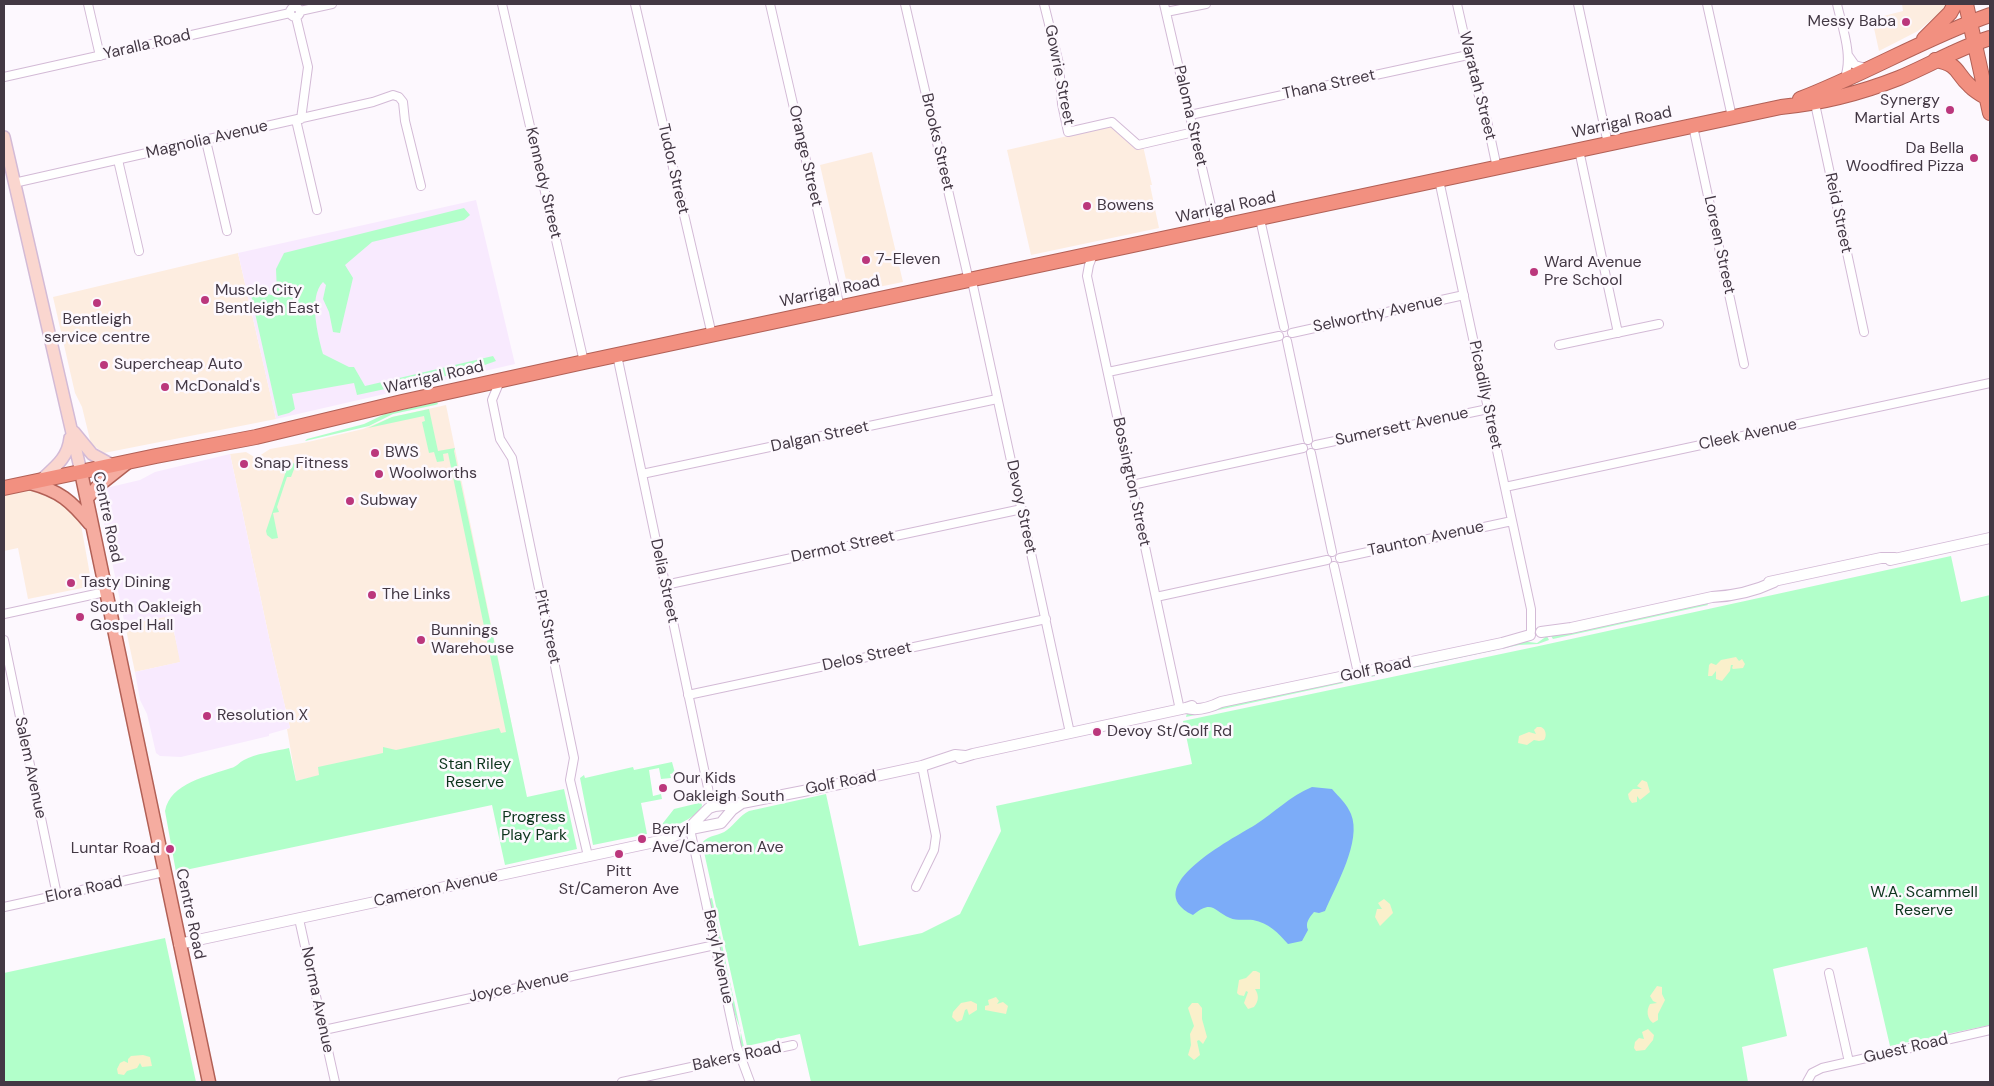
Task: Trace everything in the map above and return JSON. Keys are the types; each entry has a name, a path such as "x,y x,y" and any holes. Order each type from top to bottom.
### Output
{"highway":[{"path":"1918,45 1950,13 1955,4"},
{"path":"1966,4 1990,112"},
{"path":"1986,4 1990,7"},
{"name":"Warrigal Road","path":"1814,98 1844,81 1918,45 1990,15"},
{"name":"Warrigal Road","path":"4,488 266,435 584,362 1781,107 1887,82 1990,38"},
{"path":"1982,77 1990,58"},
{"path":"1935,60 1946,62 1955,67 1969,86 1987,98"}],"main road":[{"name":"Centre Road","path":"4,137 7,166 14,183 87,498 209,1082"},
{"path":"71,428 92,454 112,465"},
{"path":"71,428 68,451 63,461 35,482 68,499 92,526"},
{"path":"87,498 99,485 128,462"}],"street":[{"path":"88,4 100,56"},
{"name":"Yaralla Road","path":"4,77 295,10 332,4"},
{"name":"Kennedy Street","path":"502,4 584,362"},
{"name":"Tudor Street","path":"635,4 712,335"},
{"name":"Orange Street","path":"770,4 840,308"},
{"name":"Brooks Street","path":"905,4 970,281"},
{"name":"Gowrie Street","path":"1044,4 1059,64 1062,104 1068,132 1112,122 1138,145 1194,132"},
{"path":"1165,8 1206,4"},
{"name":"Waratah Street","path":"1457,4 1497,168"},
{"path":"1578,4 1608,144"},
{"path":"1707,4 1732,117"},
{"path":"1837,4 1848,53 1848,70 1844,81"},
{"name":"Paloma Street","path":"1165,8 1216,228"},
{"path":"295,10 308,67 298,119 317,210"},
{"path":"1848,53 1853,63 1870,69"},
{"name":"Thana Street","path":"1190,115 1468,55"},
{"name":"Magnolia Avenue","path":"14,183 373,102 393,94 400,96 403,102 405,121 421,186"},
{"name":"Reid Street","path":"1814,98 1864,332"},
{"name":"Loreen Street","path":"1693,126 1744,364"},
{"path":"206,141 228,231"},
{"path":"1579,150 1618,333"},
{"path":"118,160 139,251"},
{"name":"Picadilly Street","path":"1439,180 1535,632"},
{"path":"1260,219 1284,327"},
{"name":"Bossington Street","path":"1093,255 1088,265 1087,276 1156,597 1183,709"},
{"name":"Devoy Street","path":"970,281 998,399 1070,733"},
{"name":"Selworthy Avenue","path":"1292,333 1464,295"},
{"path":"1559,345 1659,324"},
{"path":"1279,336 1283,340 1292,337 1292,333 1288,328 1284,327"},
{"path":"1279,336 1279,331 1284,327"},
{"path":"1108,372 1279,336"},
{"path":"1287,340 1308,440"},
{"name":"Delia Street","path":"617,355 712,808"},
{"path":"492,400 500,381"},
{"name":"Cleek Avenue","path":"1505,487 1990,383"},
{"path":"474,386 488,394 492,400"},
{"name":"Dalgan Street","path":"642,474 998,399"},
{"name":"Pitt Street","path":"492,400 500,439 512,458 574,758 570,780 588,856"},
{"name":"Sumersett Avenue","path":"1316,445 1488,409"},
{"path":"1308,440 1313,441 1316,445 1315,450 1311,453"},
{"path":"1303,448 1304,443 1308,440"},
{"path":"1132,485 1303,448"},
{"path":"1303,448 1306,452 1311,453"},
{"path":"1311,453 1332,552"},
{"name":"Dermot Street","path":"665,585 1022,509"},
{"name":"Taunton Avenue","path":"1340,558 1512,521"},
{"name":"Golf Road","path":"712,808 940,762 957,761 965,756 1183,709 1193,710 1214,706 1221,702 1502,642 1535,632 1571,628 1712,597 1734,589 1843,567 1869,566 1895,558 1990,538"},
{"path":"1332,552 1340,558 1339,563 1334,566"},
{"path":"1327,560 1328,555 1332,552"},
{"path":"1156,597 1327,560"},
{"path":"1327,560 1334,566 1358,673"},
{"path":"4,614 106,592"},
{"name":"Delos Street","path":"688,695 1046,619"},
{"name":"Salem Avenue","path":"4,640 57,896"},
{"path":"916,887 934,850 936,836 922,766"},
{"path":"724,819 723,809 712,808 707,821 712,825 718,825 742,803"},
{"name":"Cameron Avenue","path":"691,829 693,824 712,808"},
{"name":"Cameron Avenue","path":"179,944 664,840 691,829 712,825"},
{"name":"Beryl Avenue","path":"691,829 715,945 741,1056 750,1082"},
{"name":"Elora Road","path":"4,907 164,872"},
{"name":"Norma Avenue","path":"299,919 335,1082"},
{"name":"Joyce Avenue","path":"324,1030 715,945"},
{"path":"1829,973 1849,1062"},
{"name":"Guest Road","path":"1807,1082 1812,1073 1822,1068 1990,1030"},
{"name":"Bakers Road","path":"622,1082 793,1046"}],"shaded area":[{"path":"1902,4 1947,4 1944,9 1918,31 1879,51 1872,19 1903,11"},
{"name":"Bowens","path":"1111,126 1143,146 1159,228 1031,255 1007,150"},
{"path":"872,152 903,282 849,293 820,165"},
{"path":"476,200 515,364 276,419 238,253"},
{"path":"238,253 276,419 104,453 91,444 82,407 75,393 53,297"},
{"name":"The Links","path":"446,405 513,731 296,781 287,729 290,728 230,454 246,452 256,458 270,449 363,429 392,417"},
{"path":"230,454 290,728 269,734 269,736 181,757 160,756 156,753 147,714 140,700 135,672 180,662 171,616 125,625 99,499 106,488 140,480 155,472"},
{"path":"34,488 46,490 74,512 81,525 92,586 28,599 18,548 4,551 4,494"},
{"path":"170,615 181,662 135,672 125,625"}],"green space":[{"path":"464,208 470,215 464,220 372,242 345,265 353,278 340,333 333,332 329,312 323,299 326,285 323,282 318,289 315,307 319,337 323,354 349,367 354,367 365,386 493,356 496,361 465,372 357,395 354,383 292,394 295,409 278,416 251,295 260,291 271,295 277,293 276,269 284,253"},
{"path":"437,402 438,404 435,405 393,414 369,426 305,441 364,424 385,414"},
{"name":"Stan Riley Reserve","path":"429,409 438,451 455,448 454,451 527,797 564,789 577,849 505,865 492,805 176,872 165,811 168,801 174,794 191,782 236,766 253,756 289,748 296,781 319,775 318,767 383,753 383,747 396,750 499,728 501,733 506,732 448,453 443,454 444,461 437,462 434,452 429,453 422,422 425,421 424,416 368,428 392,417"},
{"path":"289,462 296,464 291,477 287,477 277,507 279,512 273,513 278,538 272,539 267,535 266,531"},
{"name":"W.A. Scammell Reserve","path":"1951,556 1961,602 1990,595 1990,1025 1890,1046 1867,947 1773,969 1787,1036 1742,1047 1748,1082 811,1082 800,1034 747,1046 702,843 708,838 730,828 742,815 749,811 826,794 859,946 922,933 960,914 1001,831 996,806 1192,764 1183,721"},
{"path":"1707,603 1708,605 1553,639 1551,636"},
{"path":"1547,636 1549,640 1538,644 1519,645 1186,717 1187,713 1521,641 1537,643"},
{"name":"Progress Play Park","path":"672,762 675,773 670,774 671,778 661,779 659,768 649,770 653,796 661,794 662,799 641,803 647,834 593,845 580,778 584,775 585,778 633,767 634,770"},
{"path":"701,800 702,806 694,815 675,826 656,832 674,809 699,803"},
{"path":"712,898 740,1028 733,1009 709,899"},
{"path":"165,938 196,1082 4,1082 4,973"},
{"path":"741,1032 744,1047 743,1048 740,1043"}],"sand":[{"path":"1736,657 1739,661 1742,659 1745,664 1743,668 1733,669 1733,665 1731,665 1730,671 1722,681 1716,679 1716,671 1712,676 1708,676 1711,663 1716,665 1721,660"},
{"path":"1537,727 1543,728 1545,731 1546,737 1544,740 1534,740 1527,745 1518,743 1519,736 1529,732 1536,734 1534,730"},
{"path":"1642,780 1647,782 1650,792 1640,800 1637,796 1637,802 1632,803 1628,794 1633,789 1642,789 1637,786"},
{"path":"1384,899 1390,904 1393,913 1380,926 1375,917 1377,909 1382,909 1378,903"},
{"path":"1253,971 1260,973 1260,989 1255,989 1258,998 1256,1005 1248,1009 1244,1003 1248,992 1246,991 1244,996 1237,993 1239,980 1246,978"},
{"path":"1657,986 1662,987 1662,994 1665,1000 1658,1014 1658,1020 1653,1023 1648,1017 1648,1012 1650,1004 1657,1003 1650,996"},
{"path":"996,997 999,1001 997,1004 1003,1002 1008,1006 1006,1014 985,1010 985,1006 989,1005 988,1000"},
{"path":"971,1001 977,1004 977,1010 969,1015 967,1009 965,1010 962,1020 957,1022 952,1017 953,1012 961,1003"},
{"path":"1192,1003 1198,1003 1202,1008 1202,1019 1207,1037 1203,1044 1199,1040 1197,1041 1200,1055 1194,1060 1188,1055 1191,1045 1190,1034 1194,1026 1188,1008"},
{"path":"1648,1029 1654,1035 1653,1040 1645,1050 1636,1051 1634,1048 1635,1042 1639,1038 1644,1039 1642,1032"},
{"path":"143,1055 150,1057 152,1066 142,1067 140,1063 137,1068 127,1071 124,1075 118,1074 117,1069 120,1063 124,1061 128,1063 128,1059 131,1056"}],"water":[{"path":"1312,787 1332,789 1343,801 1351,814 1353,837 1351,850 1325,911 1314,912 1307,923 1308,930 1302,941 1288,944 1273,929 1259,921 1233,919 1209,907 1193,915 1179,904 1176,892 1182,878 1194,865 1255,825 1296,795"}],"place":[{"name":"Messy Baba","path":"1906,22"},
{"name":"Synergy Martial Arts","path":"1950,110"},
{"name":"Da Bella Woodfired Pizza","path":"1974,158"},
{"name":"Bowens","path":"1087,206"},
{"name":"7-Eleven","path":"866,260"},
{"name":"Ward Avenue Pre School","path":"1534,272"},
{"name":"Muscle City Bentleigh East","path":"205,300"},
{"name":"Bentleigh service centre","path":"97,303"},
{"name":"Supercheap Auto","path":"104,365"},
{"name":"McDonald's","path":"165,387"},
{"name":"BWS","path":"375,453"},
{"name":"Snap Fitness","path":"244,464"},
{"name":"Woolworths","path":"379,474"},
{"name":"Subway","path":"350,501"},
{"name":"Tasty Dining","path":"71,583"},
{"name":"The Links","path":"372,595"},
{"name":"South Oakleigh Gospel Hall","path":"80,617"},
{"name":"Bunnings Warehouse","path":"421,640"},
{"name":"Resolution X","path":"207,716"},
{"name":"Devoy St/Golf Rd","path":"1097,732"},
{"name":"Our Kids Oakleigh South","path":"663,788"},
{"name":"Beryl Ave/Cameron Ave","path":"642,839"},
{"name":"Luntar Road","path":"170,849"},
{"name":"Pitt St/Cameron Ave","path":"619,854"}]}
